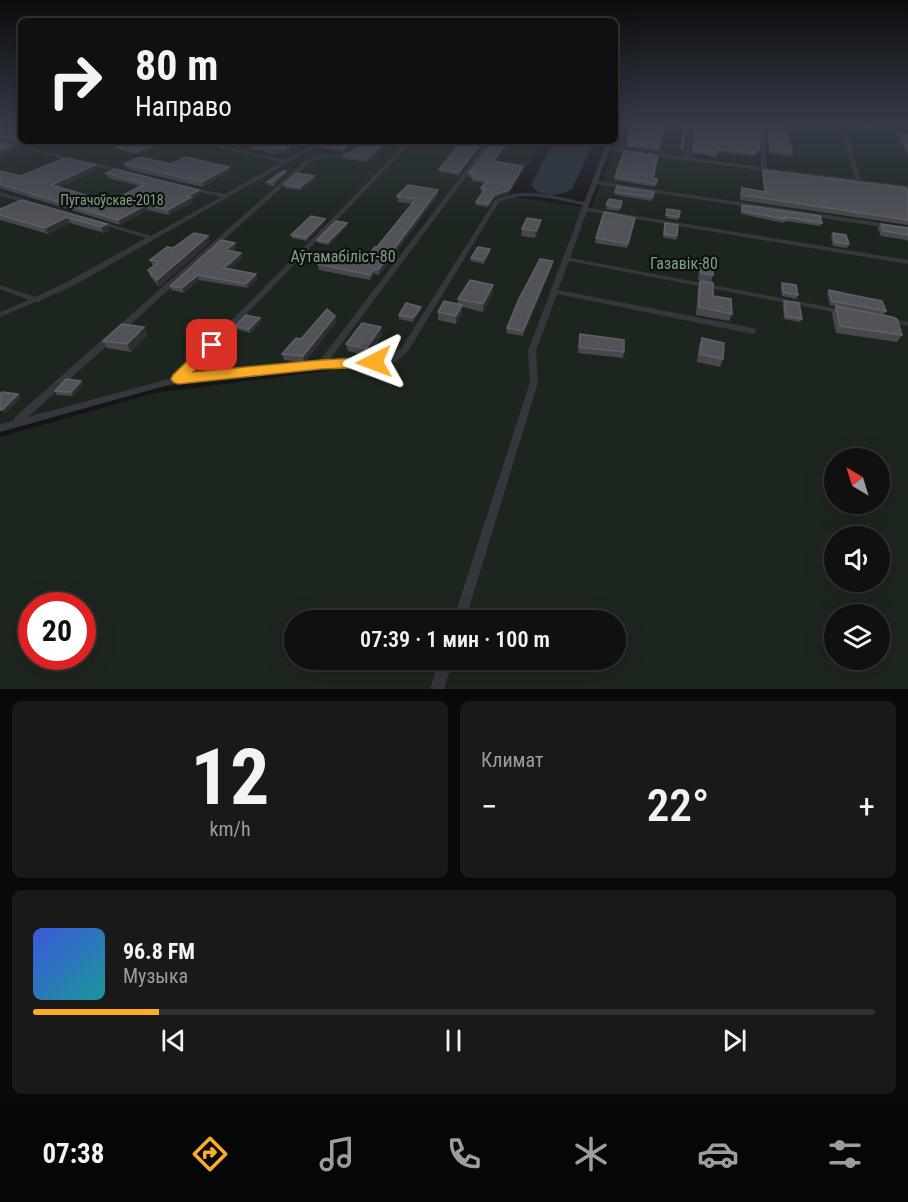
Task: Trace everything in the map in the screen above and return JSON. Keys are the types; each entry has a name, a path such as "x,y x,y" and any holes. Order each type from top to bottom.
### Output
{"lane":[{"path":"64,157 135,174"},
{"path":"266,157 287,162"},
{"path":"0,315 37,300 296,157"},
{"path":"14,423 307,162 321,157"},
{"path":"178,379 395,157"},
{"path":"321,365 479,157"},
{"path":"462,610 534,382 531,354 604,157"},
{"path":"676,157 908,189"},
{"path":"764,157 764,169"},
{"path":"852,157 859,182"},
{"path":"596,182 908,229"},
{"path":"180,185 225,196"},
{"path":"0,194 43,207"},
{"path":"0,428 178,379 393,360 400,356 500,199 520,194 908,262"},
{"path":"87,219 152,238"},
{"path":"567,259 849,313"},
{"path":"0,287 37,300"},
{"path":"554,291 753,332"},
{"path":"885,319 908,324"},
{"path":"437,689 443,670"}],"green space":[{"path":"0,157 533,157 507,196 591,208 611,157 908,157 908,689 0,689 0,437 155,393 387,363 159,387 0,431"}],"shaded area":[{"path":"546,157 587,157 572,189 567,192 556,195 544,194 531,185"}],"building":[{"path":"140,157 171,164 186,157 229,167 202,182 125,164"},
{"path":"449,157 470,157 459,172 439,169"},
{"path":"481,157 496,157 493,161 523,166 509,190 494,195 488,204 476,202 485,189 481,188 487,180 472,177 474,174 469,173"},
{"path":"622,157 658,157 653,178 657,179 656,184 615,177"},
{"path":"65,158 95,165 51,185 110,202 145,184 106,173 115,169 199,190 168,210 146,205 118,220 0,184 0,171 21,176"},
{"path":"763,170 906,188 908,191 908,220 742,195 742,188 766,192"},
{"path":"286,171 273,182 267,182"},
{"path":"297,173 314,176 300,187 284,184"},
{"path":"408,185 438,190 379,269 375,269 370,275 318,264 328,253 363,260 377,247 416,199 397,196"},
{"path":"617,186 654,192 653,197 615,192"},
{"path":"609,199 622,201 620,208 606,205"},
{"path":"22,200 107,224 101,227 67,217 45,228 0,215 0,209"},
{"path":"742,205 820,216 822,223 742,211"},
{"path":"667,209 680,211 679,217 666,215"},
{"path":"604,212 635,218 628,244 596,238"},
{"path":"311,216 325,219 306,238 291,235"},
{"path":"527,218 541,220 536,231 522,229"},
{"path":"336,221 347,223 328,242 317,240"},
{"path":"665,223 678,225 677,236 664,234"},
{"path":"881,224 908,228 908,235 884,231"},
{"path":"194,233 208,236 157,280 148,270 159,262 150,260 167,247 173,248"},
{"path":"833,233 846,235 849,244 835,242"},
{"path":"221,240 235,243 226,250 241,253 224,268 256,274 246,284 198,275 182,288 170,286"},
{"path":"478,247 490,249 484,260 471,258"},
{"path":"540,259 553,261 523,331 507,328 519,299"},
{"path":"701,260 713,262 713,275 701,273"},
{"path":"470,280 493,285 483,304 458,299"},
{"path":"700,281 713,283 713,296 731,299 732,314 699,307"},
{"path":"782,283 796,285 798,295 783,292"},
{"path":"829,290 882,301 886,311 832,301"},
{"path":"444,301 462,305 456,316 438,312"},
{"path":"784,301 799,303 802,319 786,316"},
{"path":"406,303 421,307 413,318 399,315"},
{"path":"836,306 897,319 902,335 840,326"},
{"path":"327,309 335,316 303,356 282,354 296,338 301,339"},
{"path":"246,315 260,318 249,329 235,326"},
{"path":"362,323 381,327 366,349 346,344"},
{"path":"122,324 144,327 127,344 103,341"},
{"path":"580,334 624,340 624,352 579,347"},
{"path":"702,338 724,343 723,359 700,354"},
{"path":"66,379 81,381 71,392 55,391"},
{"path":"2,392 18,394 0,410 0,394"}],"route":[{"path":"212,345 178,379 374,362"}],"park label":[{"name":"Пугачоўскае-2018","path":"112,200"},
{"name":"Аўтамабіліст-80","path":"343,256"},
{"name":"Газавік-80","path":"684,263"}]}
